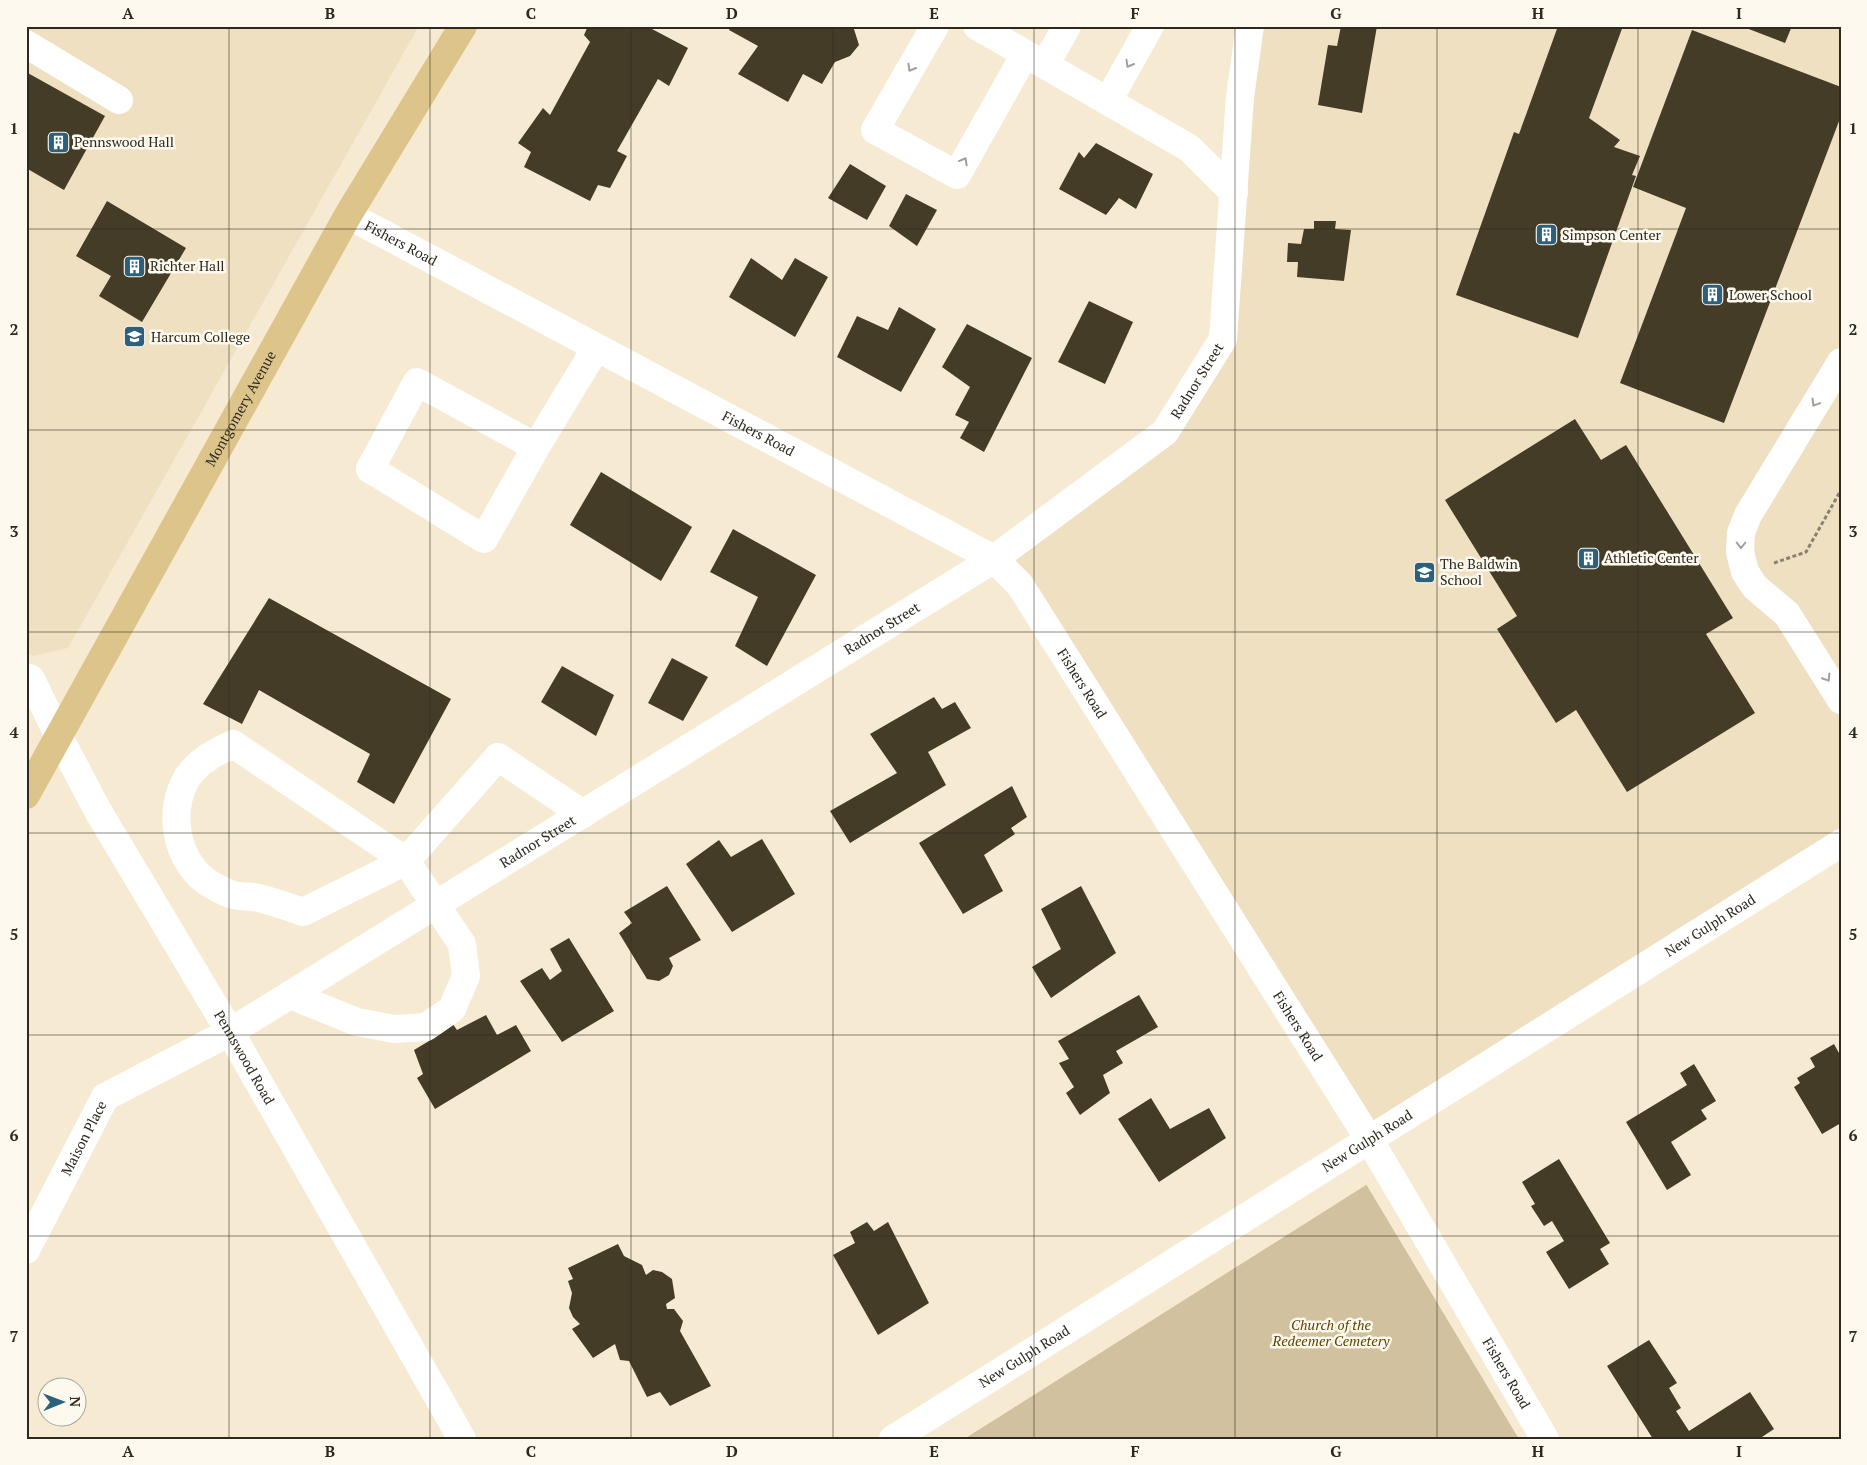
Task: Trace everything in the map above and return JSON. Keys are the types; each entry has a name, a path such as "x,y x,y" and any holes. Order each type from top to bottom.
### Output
{"main road":[{"name":"Montgomery Avenue","path":"26,795 348,215 463,26"}],"street":[{"path":"936,26 875,130 957,175 1035,60 1067,26"},
{"path":"977,26 1189,148 1234,193"},
{"path":"1108,102 1150,26"},
{"name":"Radnor Street","path":"230,1032 994,559 1165,432 1223,339 1240,97 1250,26"},
{"path":"26,44 119,100"},
{"name":"Fishers Road","path":"348,215 994,559 1020,585 1369,1138 1545,1439"},
{"path":"536,447 417,382 370,469 484,539 536,447 596,348"},
{"path":"1841,362 1748,514 1741,533 1740,552 1745,572 1755,587 1787,614 1841,700"},
{"name":"Pennswood Road","path":"26,677 31,679 98,811 230,1032 462,1439"},
{"path":"290,995 357,1022 394,1030 426,1027 452,1009 466,976 462,944 406,861 233,744 210,755 192,772 180,795 176,820 180,845 192,867 210,884 234,895 258,898 303,912 406,861 498,757 583,814"},
{"name":"New Gulph Road","path":"893,1439 1841,843"},
{"name":"Maison Place","path":"26,1250 105,1096 230,1032"}],"path":[{"path":"1769,565 1806,552 1841,490"}],"shaded area":[{"name":"Harcum College","path":"26,26 419,26 68,648 33,656 26,652"},
{"name":"The Baldwin School","path":"1250,26 1841,26 1841,844 1369,1139 994,559 1165,432 1223,339"}],"green space":[{"name":"Church of the Redeemer Cemetery","path":"1366,1185 1519,1439 964,1439"}],"building":[{"path":"588,26 653,26 652,29 688,48 669,86 658,79 617,151 627,156 610,188 598,185 590,201 524,167 531,152 518,143 543,108 550,115 590,42 584,35"},
{"path":"731,26 853,26 859,45 850,56 835,62 822,84 803,74 788,102 738,74 758,46 729,30"},
{"path":"1341,26 1377,26 1362,113 1318,105 1328,45 1337,46"},
{"name":"Simpson Center","path":"1558,26 1623,26 1589,118 1620,140 1614,147 1640,156 1632,175 1636,176 1578,338 1456,295 1514,132 1519,134"},
{"path":"1741,26 1792,26 1785,43"},
{"name":"Lower School","path":"1692,30 1841,87 1841,116 1724,423 1620,383 1686,208 1633,187"},
{"name":"Pennswood Hall","path":"26,72 105,116 64,190 26,168"},
{"path":"1096,143 1153,174 1136,209 1119,198 1106,215 1059,189 1079,152 1084,158"},
{"path":"850,164 886,186 867,220 828,198"},
{"path":"906,194 937,210 917,246 889,226"},
{"name":"Richter Hall","path":"107,201 186,248 142,322 99,296 111,276 76,256"},
{"path":"1314,221 1336,221 1335,229 1351,230 1344,281 1297,277 1298,262 1287,262 1288,243 1301,244 1304,229 1314,229"},
{"path":"751,258 782,280 795,258 828,277 795,337 729,297"},
{"path":"1089,301 1133,322 1105,384 1058,362"},
{"path":"899,307 936,329 901,392 837,357 857,316 888,330"},
{"path":"967,324 1032,358 984,452 960,438 969,422 955,415 970,387 942,367"},
{"name":"Athletic Center","path":"1575,419 1601,460 1626,445 1733,618 1706,634 1755,713 1627,792 1576,710 1556,723 1497,629 1517,616 1445,500"},
{"path":"601,472 692,527 661,581 570,525"},
{"path":"733,529 816,575 767,666 735,646 758,597 710,572"},
{"path":"269,598 451,699 394,804 357,782 370,754 259,690 242,724 203,704"},
{"path":"672,658 708,677 683,721 648,703"},
{"path":"562,666 614,695 596,736 541,702"},
{"path":"934,697 942,709 955,702 971,728 928,752 946,785 850,843 830,811 897,773 870,734"},
{"path":"1012,786 1027,817 1011,828 1015,834 984,855 1003,891 963,914 919,843"},
{"path":"762,839 795,894 732,932 686,864 719,840 731,857"},
{"path":"667,886 701,940 669,958 673,966 669,975 659,981 647,979 619,933 632,923 624,912"},
{"path":"1081,886 1116,953 1051,998 1032,967 1061,949 1041,909"},
{"path":"569,938 614,1011 562,1042 520,981 542,968 550,980 562,971 550,949"},
{"path":"1139,995 1158,1027 1116,1051 1123,1063 1103,1075 1110,1093 1080,1115 1066,1093 1074,1087 1059,1063 1069,1059 1058,1041"},
{"path":"486,1015 497,1035 516,1025 531,1051 435,1109 417,1078 423,1074 414,1050 434,1038 450,1020 457,1030"},
{"path":"1834,1044 1839,1053 1841,1052 1841,1123 1822,1134 1794,1087 1800,1083 1797,1078 1815,1067 1810,1058"},
{"path":"1694,1064 1716,1101 1701,1110 1707,1119 1671,1142 1691,1175 1667,1190 1626,1122 1687,1085 1680,1073"},
{"path":"1151,1098 1170,1129 1209,1108 1226,1138 1159,1182 1118,1119"},
{"path":"1559,1159 1610,1243 1600,1249 1609,1264 1569,1289 1546,1252 1564,1241 1552,1221 1544,1226 1531,1206 1535,1204 1522,1182"},
{"path":"867,1222 874,1231 888,1222 929,1303 878,1335 833,1255 855,1243 850,1232"},
{"path":"618,1244 624,1256 642,1265 646,1275 653,1270 662,1272 672,1279 675,1298 666,1304 667,1309 674,1309 683,1321 680,1331 711,1386 670,1406 660,1392 647,1397 629,1361 620,1360 615,1344 593,1358 572,1329 580,1324 573,1317 569,1308 572,1293 568,1281 573,1279 568,1268"},
{"path":"1649,1340 1677,1383 1669,1388 1681,1408 1676,1411 1689,1431 1750,1392 1774,1429 1759,1439 1653,1439 1607,1366"}],"place":[{"name":"Pennswood Hall","path":"58,142"},
{"name":"Simpson Center","path":"1546,235"},
{"name":"Richter Hall","path":"134,266"},
{"name":"Lower School","path":"1713,295"},
{"name":"Harcum College","path":"135,337"},
{"name":"Athletic Center","path":"1588,558"},
{"name":"The Baldwin School","path":"1424,572"}]}
